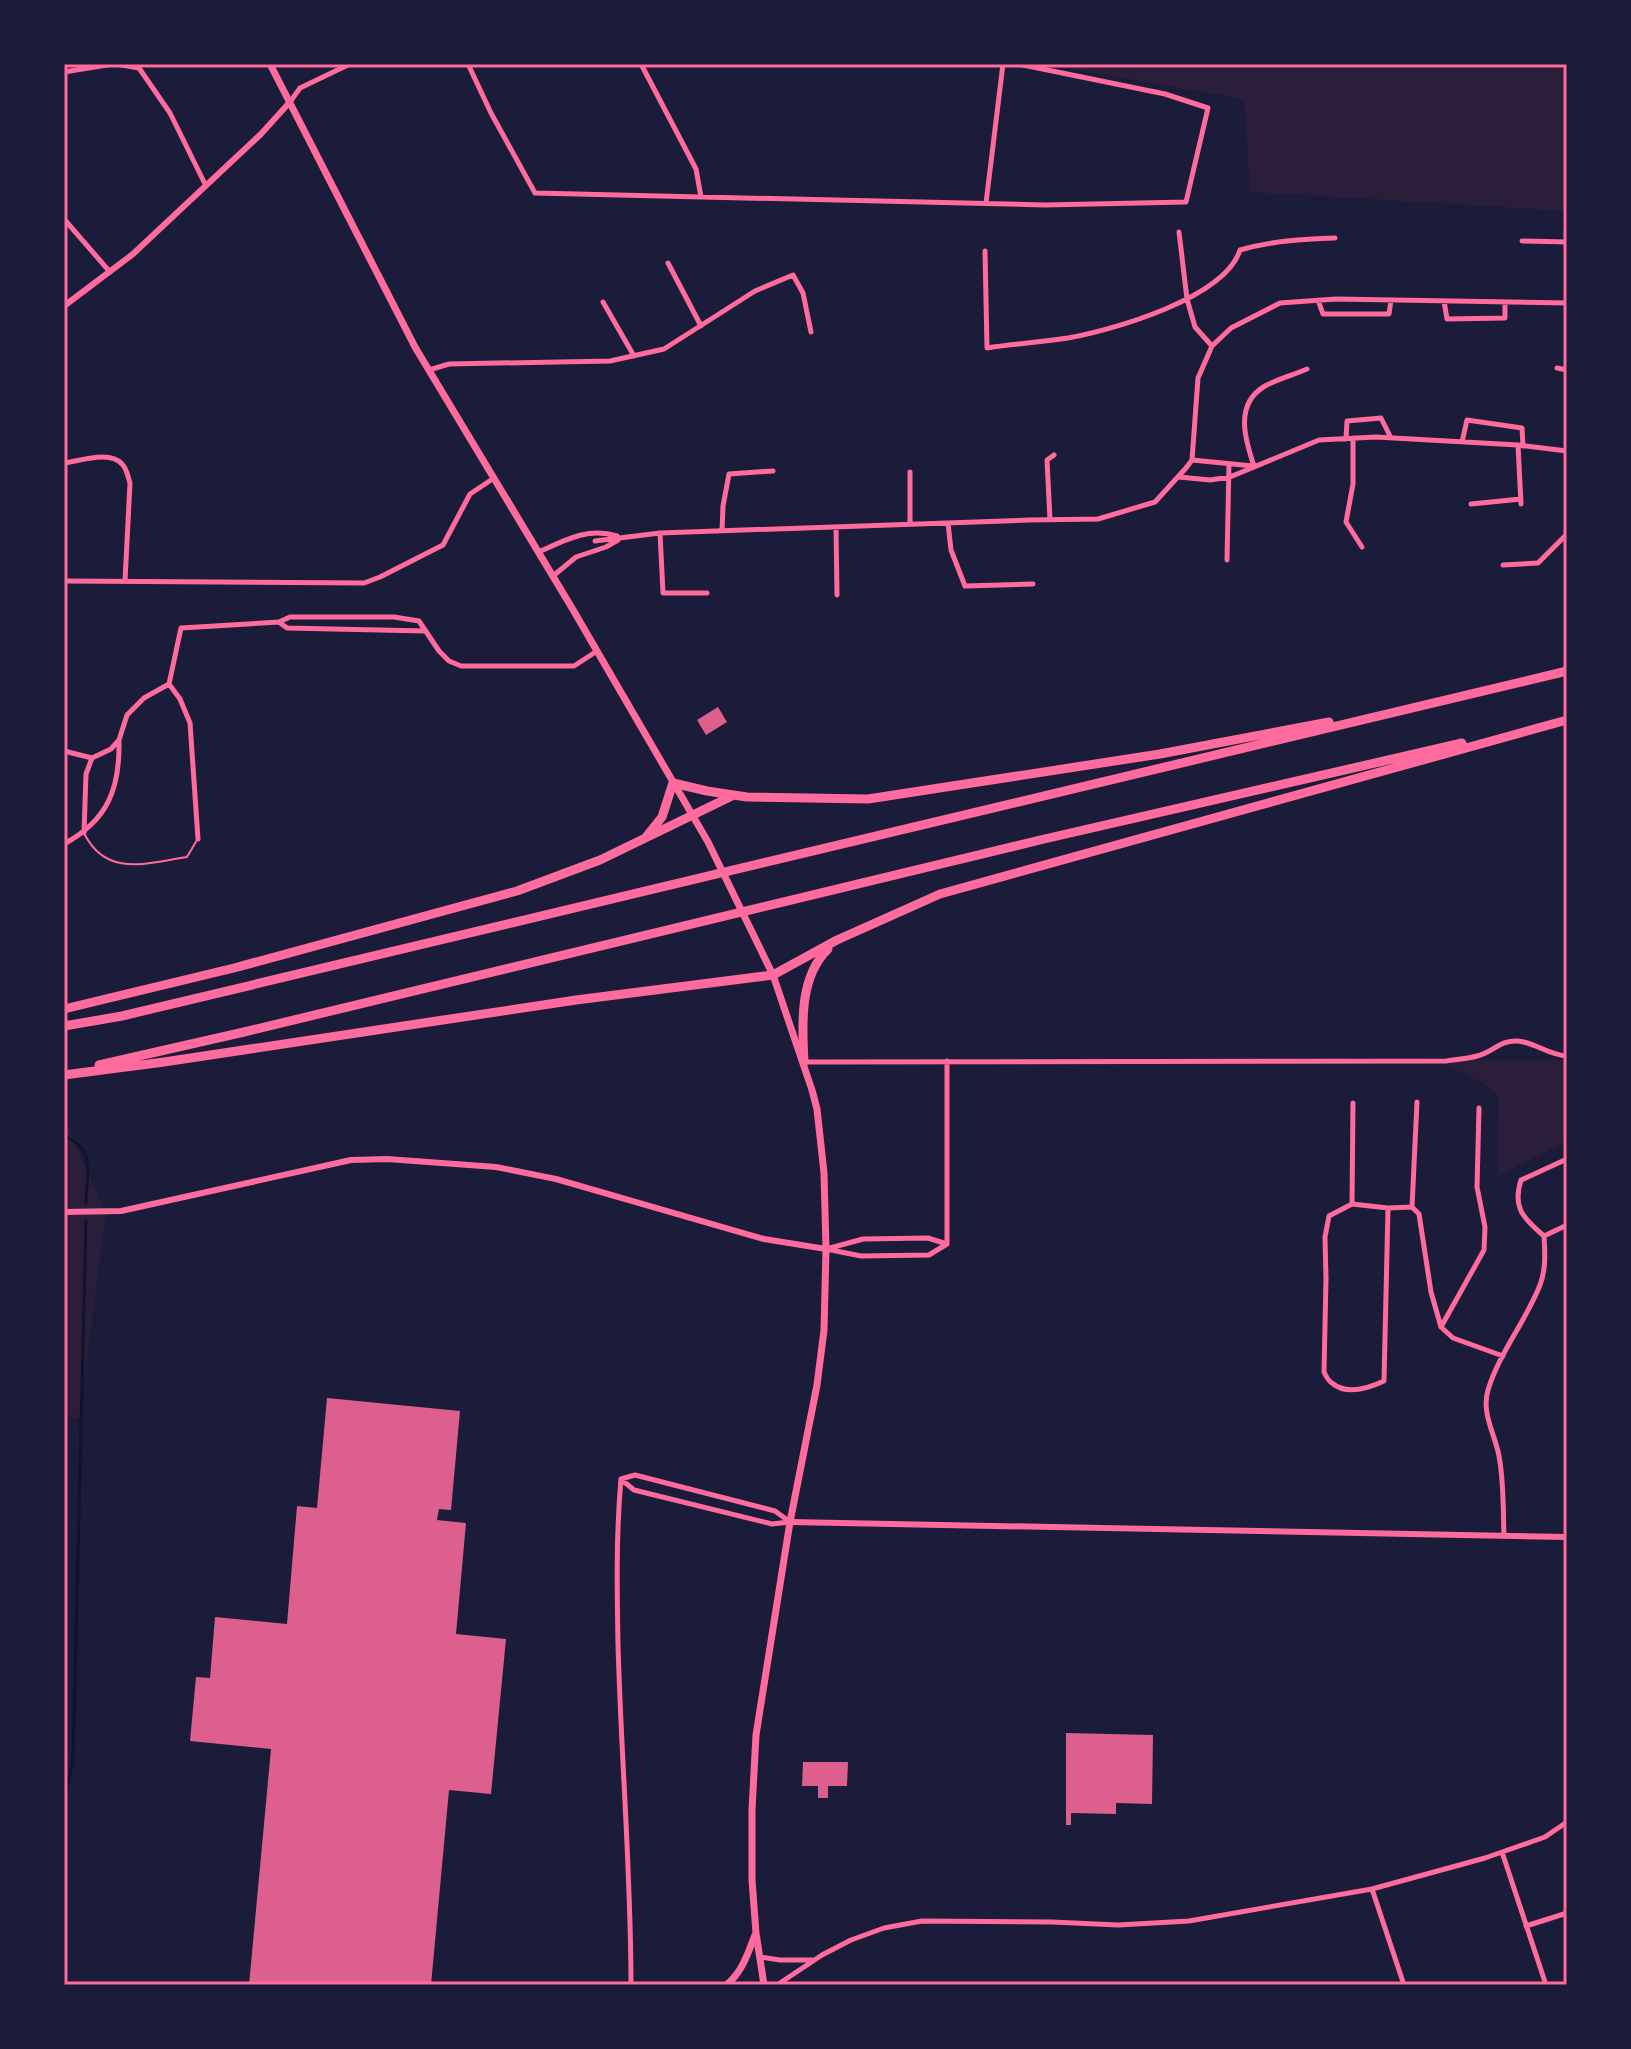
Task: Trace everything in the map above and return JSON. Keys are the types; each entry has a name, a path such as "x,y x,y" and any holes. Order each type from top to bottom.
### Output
{"highway":[{"path":"64,1026 122,1016 1567,671"},
{"path":"646,837 662,817 673,783 732,796 868,799 1160,754 1423,705"},
{"path":"64,1073 773,975 837,940 940,894 1567,719"},
{"path":"64,1073 1040,840 1567,719"},
{"path":"64,1009 234,968 517,891 600,860 732,796"},
{"path":"804,1062 802,1029 811,970 837,940"}],"main road":[{"path":"270,64 414,345 708,842 773,975 817,1109 826,1249 824,1330 756,1735 752,1880 764,1985"},
{"path":"726,1985 742,1966 756,1933"}],"street":[{"path":"64,72 115,64 139,68 170,113 206,186"},
{"path":"64,306 133,254 261,134 300,88 350,64"},
{"path":"468,64 535,193 1045,205 1186,202 1208,108 1165,94 1018,64"},
{"path":"641,64 696,169 701,197"},
{"path":"986,203 1003,64"},
{"path":"64,219 110,272"},
{"path":"1179,232 1187,299 1195,327 1212,346"},
{"path":"985,251 987,348 1069,337 1138,320 1187,299 1222,276 1238,258 1240,250 1268,242 1335,238"},
{"path":"1522,241 1567,242"},
{"path":"668,263 701,326"},
{"path":"429,370 449,364 610,361 664,349 755,291 793,275 803,293 811,332"},
{"path":"595,541 660,533 1098,519 1155,502 1178,477 1192,460 1198,378 1212,346 1231,328 1280,303 1336,299 1567,303"},
{"path":"1318,300 1323,314 1389,314 1391,300"},
{"path":"1444,301 1447,319 1505,318 1505,302"},
{"path":"603,302 634,356"},
{"path":"1557,368 1567,370"},
{"path":"1254,466 1245,440 1243,421 1250,398 1264,387 1307,369"},
{"path":"1362,547 1346,522 1353,484 1347,421 1381,418 1391,438"},
{"path":"1462,442 1467,420 1522,428 1521,501 1471,504"},
{"path":"1178,477 1210,480 1230,477 1319,440 1391,438 1567,451"},
{"path":"1050,520 1047,460 1054,455"},
{"path":"64,463 112,458 122,464 126,471 130,483 125,581"},
{"path":"1192,460 1254,466"},
{"path":"1227,560 1229,464"},
{"path":"722,531 729,474 773,471"},
{"path":"910,472 910,524"},
{"path":"64,581 364,583 443,545 470,494 494,478"},
{"path":"948,523 951,550 965,586 1033,584"},
{"path":"836,527 837,595"},
{"path":"539,552 589,533 603,531 622,537"},
{"path":"589,533 595,541"},
{"path":"660,533 663,593 707,593"},
{"path":"1503,565 1538,563 1567,534"},
{"path":"553,576 576,557 606,547 622,537"},
{"path":"592,551 595,541"},
{"path":"198,839 190,723 180,699 169,684 181,628 279,622 290,617 394,617 419,621 449,661 461,666 574,666 597,651"},
{"path":"279,622 287,628 424,631"},
{"path":"64,844 84,833 100,817 117,782 119,740 127,715 144,698 169,684"},
{"path":"64,751 92,758 111,749 119,740"},
{"path":"84,833 86,774 92,758"},
{"path":"804,1062 1446,1061 1479,1056 1502,1043 1516,1041 1567,1056"},
{"path":"947,1061 947,1244"},
{"path":"1412,1207 1417,1102"},
{"path":"1352,1204 1353,1103"},
{"path":"1441,1327 1484,1250 1485,1227 1477,1187 1479,1108"},
{"path":"64,1212 121,1211 351,1160 387,1159 496,1167 543,1176 764,1239 861,1256 929,1255 947,1244"},
{"path":"1504,1536 1502,1483 1498,1454 1487,1419 1487,1392 1541,1283 1545,1257 1544,1236 1524,1219 1516,1195 1521,1180 1567,1159"},
{"path":"1388,1208 1384,1381 1368,1389 1347,1390 1332,1383 1324,1372 1325,1237 1329,1216 1352,1204 1412,1207 1419,1214 1431,1292 1441,1327 1453,1338 1503,1356"},
{"path":"1544,1236 1567,1225"},
{"path":"826,1249 863,1239 928,1238 947,1244"},
{"path":"621,1479 635,1475 762,1507 775,1511 790,1522"},
{"path":"621,1479 634,1490 772,1524 1567,1537"},
{"path":"621,1479 616,1550 631,1985"},
{"path":"777,1985 813,1960 851,1940 884,1928 922,1921 1118,1925 1189,1921 1372,1889 1502,1852 1545,1837 1567,1822"},
{"path":"1502,1852 1546,1985"},
{"path":"1372,1889 1404,1985"},
{"path":"1526,1926 1567,1913"},
{"path":"760,1957 813,1960"}],"lane":[{"path":"84,833 90,847 108,861 136,865 187,857 198,839"}],"shaded area":[{"path":"1039,64 1567,64 1567,211 1250,192 1244,99"},
{"path":"1436,1060 1567,1060 1567,1141 1498,1176 1499,1097 1484,1084"},
{"path":"68,1127 106,1213 79,1418 64,1417 64,1128"}],"building":[{"path":"718,707 727,722 706,735 697,720"},
{"path":"327,1398 460,1411 451,1510 439,1509 437,1520 466,1523 456,1634 506,1639 491,1794 449,1790 431,1985 249,1985 271,1749 190,1741 196,1677 210,1678 215,1617 287,1624 297,1506 317,1508"},
{"path":"1066,1733 1153,1735 1152,1804 1116,1803 1116,1814 1071,1813 1071,1825 1066,1825"},
{"path":"803,1762 848,1762 847,1786 828,1786 828,1798 818,1798 818,1786 802,1786"}],"waterway":[{"path":"64,1136 74,1141 85,1155 88,1172 86,1203"},
{"path":"64,1791 73,1761 86,1221"}]}
